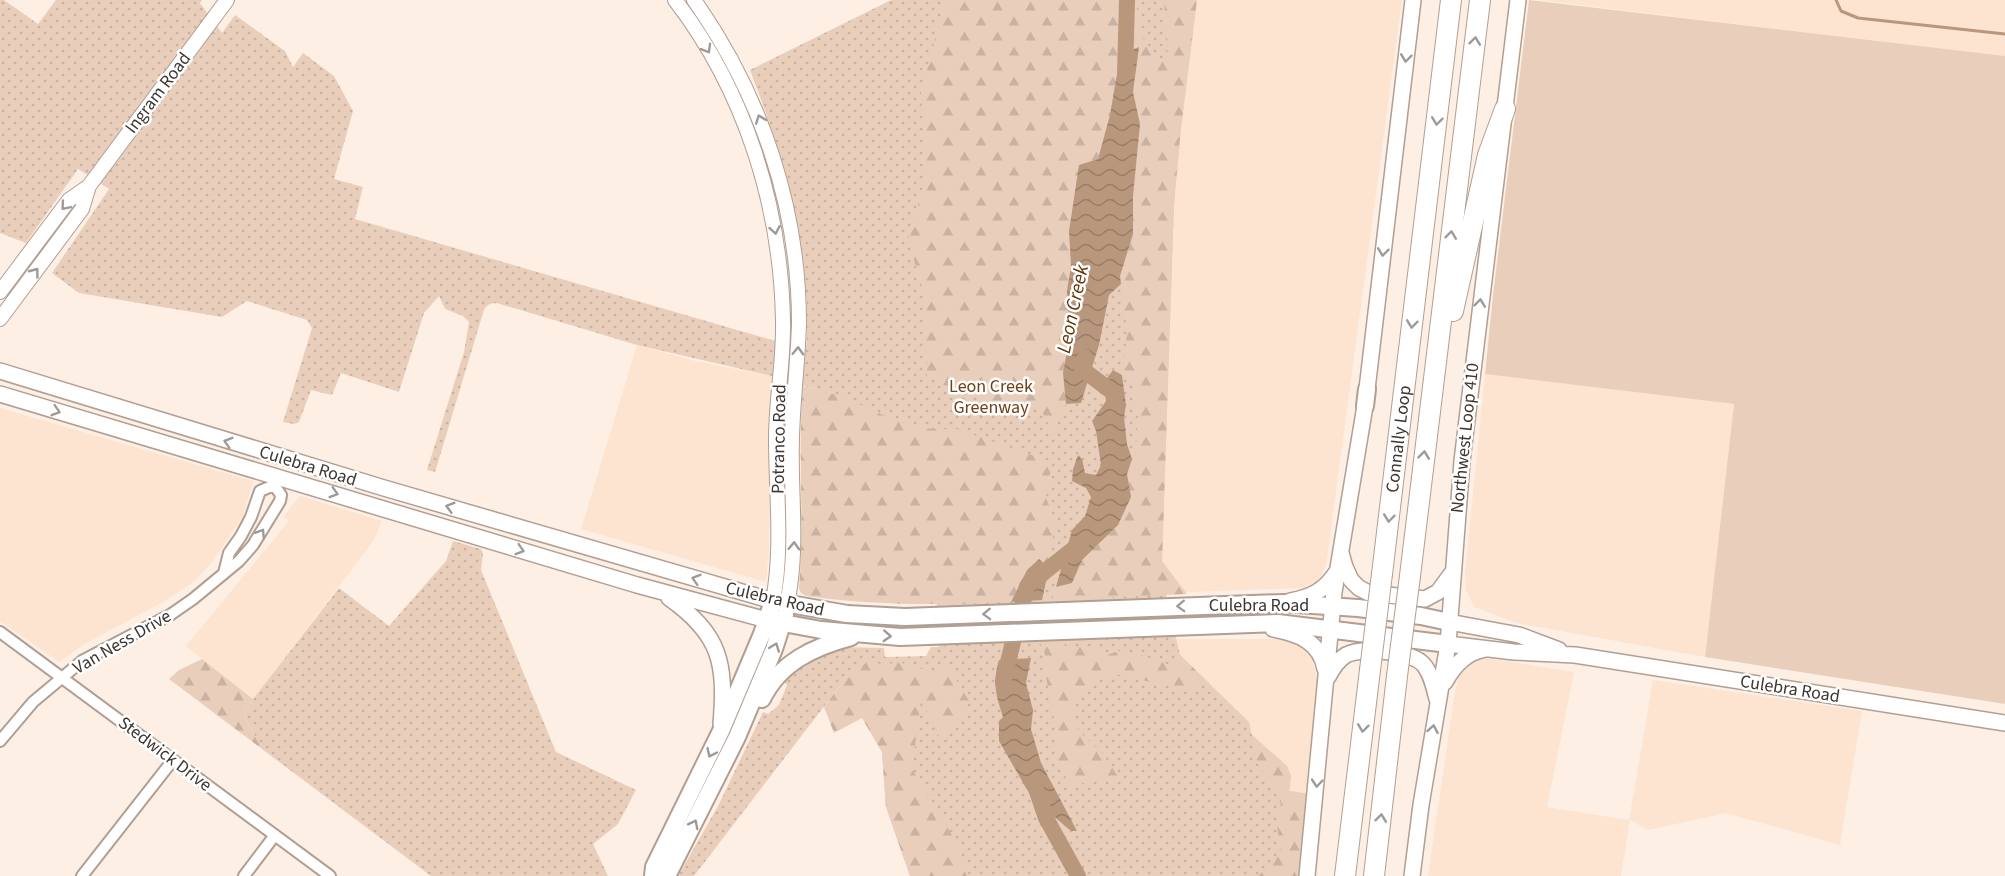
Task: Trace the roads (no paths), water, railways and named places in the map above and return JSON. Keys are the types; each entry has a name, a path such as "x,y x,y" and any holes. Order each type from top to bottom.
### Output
{"highway":[{"name":"Connally Loop","path":"1346,876 1451,0"},
{"name":"Connally Loop","path":"1374,876 1480,0"},
{"path":"1437,356 1453,313 1488,155 1505,110"}],"main road":[{"path":"1307,876 1336,573 1366,398 1413,0"},
{"name":"Northwest Loop 410","path":"1412,876 1448,644 1462,451 1518,0"},
{"name":"Culebra Road","path":"0,371 284,459 780,603 862,615 930,616 1282,603 1333,606 1421,616 1499,630 1575,655"},
{"name":"Culebra Road","path":"0,394 276,481 775,622 861,634 931,636 1278,623 1488,649 1575,655 2005,723"},
{"path":"1341,550 1351,580 1359,588 1369,593 1425,599 1438,592 1453,577"},
{"path":"1282,603 1316,594 1328,585 1336,573"},
{"path":"1453,577 1455,598 1465,614 1475,621 1499,630"},
{"path":"659,591 696,620 716,649 723,680 721,731"},
{"name":"Potranco Road","path":"653,876 654,867 775,622 780,603"},
{"name":"Potranco Road","path":"667,876 737,737 774,650 775,622"},
{"path":"1249,624 1307,639 1322,656 1326,683"},
{"path":"737,737 751,721 765,693 777,676 793,661 825,644 861,634"},
{"path":"1438,702 1444,684 1456,665 1471,653 1488,649"},
{"path":"1326,683 1337,663 1352,652 1402,654 1413,657 1423,665 1429,674 1438,702"}],"street":[{"name":"Ingram Road","path":"0,292 69,200 88,186 227,0"},
{"name":"Potranco Road","path":"675,0 703,41 737,107 754,149 770,205 781,273 783,322 776,438 780,603"},
{"name":"Potranco Road","path":"694,0 732,60 756,110 780,180 790,224 799,322 792,437 795,540 793,568 780,603"},
{"path":"754,149 769,144"},
{"name":"Ingram Road","path":"0,319 82,209 88,186"},
{"path":"783,322 799,322"},
{"path":"276,481 284,459"},
{"name":"Van Ness Drive","path":"0,741 33,702 82,661 170,615 193,599 239,561 253,545 280,501 281,495 276,481 260,491 251,517 229,553 224,573"},
{"name":"Stedwick Drive","path":"0,632 330,876"},
{"path":"82,876 173,760"},
{"path":"244,876 275,835"}],"water":[{"path":"1139,47 1133,92 1140,124 1133,196 1133,234 1120,276 1121,284 1109,295 1099,345 1081,403 1066,404 1063,373 1070,334 1067,291 1071,266 1069,231 1079,165 1098,159 1110,115 1122,54"},
{"path":"1113,370 1122,375 1126,405 1124,417 1127,444 1132,459 1127,474 1131,497 1118,525 1082,560 1072,583 1056,587 1072,530 1085,516 1091,497 1086,488 1072,481 1073,469 1078,455 1082,459 1085,473 1096,475 1101,465 1096,431 1092,421 1106,401 1104,382"},
{"path":"1039,559 1049,568 1042,600 1011,602 1027,570"},
{"path":"1031,658 1026,683 1033,710 1031,729 1041,763 1077,831 1071,831 1038,803 1026,788 999,741 999,721 1003,717 996,689 999,660"}],"waterway":[{"name":"Leon Creek","path":"1125,74 1127,0"},
{"path":"1836,0 1841,11 1858,18 2005,34"},
{"name":"Leon Creek","path":"1085,357 1082,369 1115,394 1115,402"},
{"name":"Leon Creek","path":"1003,682 1027,586 1082,542"},
{"name":"Leon Creek","path":"1035,786 1046,818 1078,876"}],"park label":[{"name":"Leon Creek Greenway","path":"991,396"}]}
